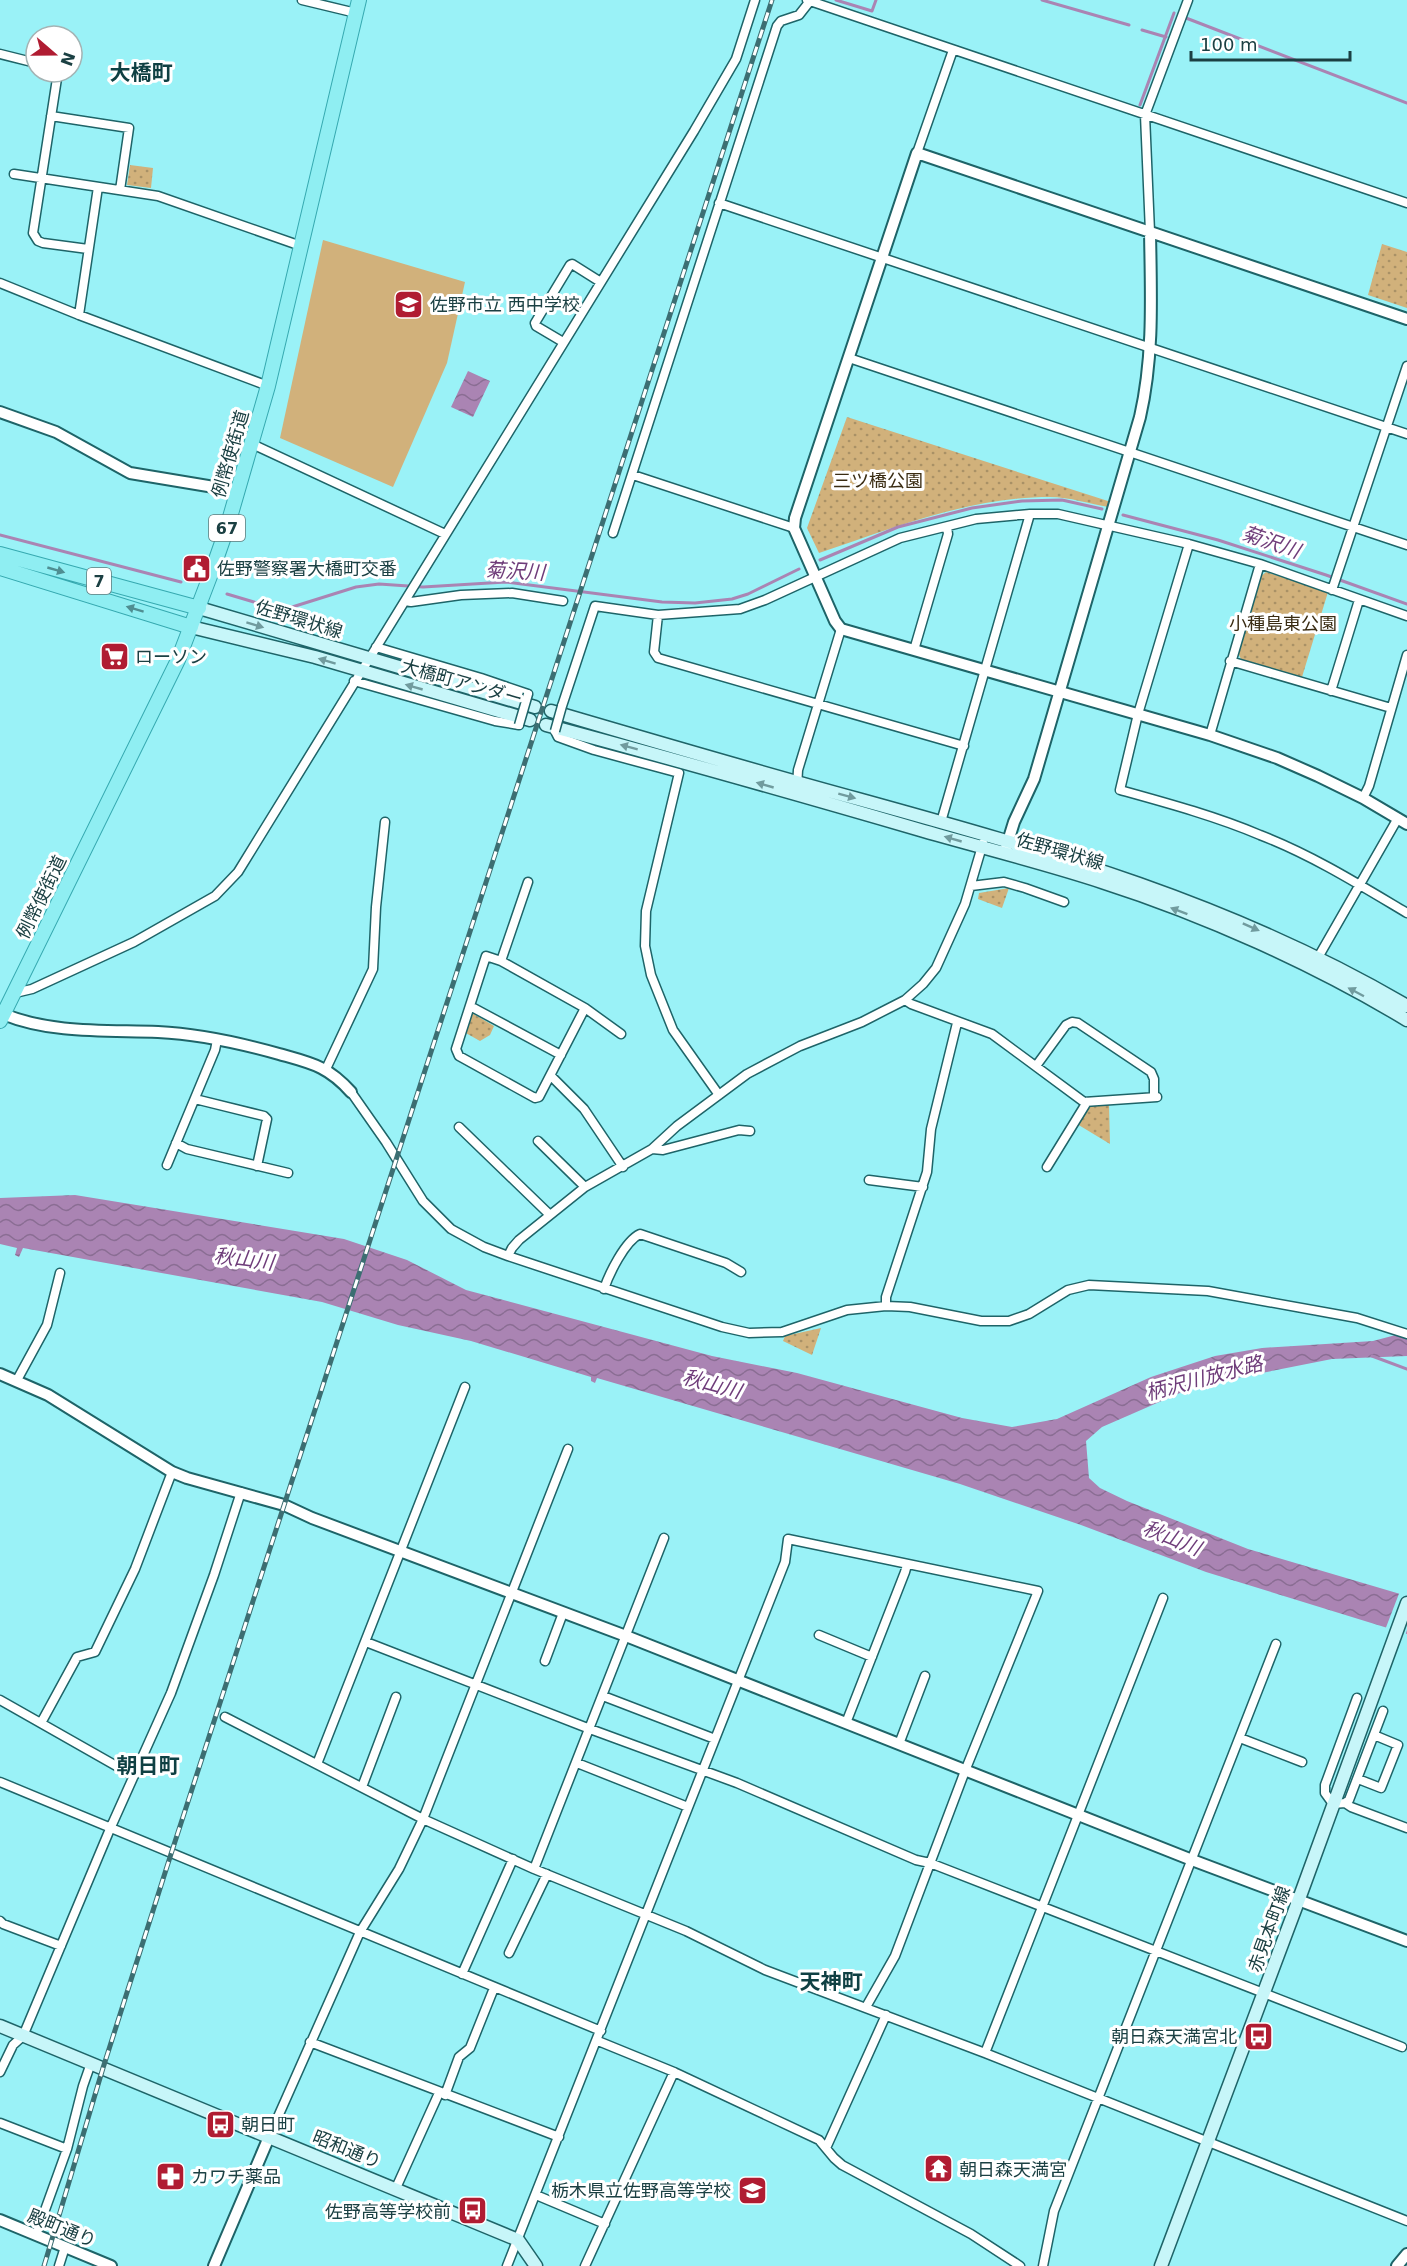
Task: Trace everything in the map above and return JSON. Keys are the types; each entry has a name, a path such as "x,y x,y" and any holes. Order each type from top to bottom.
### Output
{"main road":[{"name":"例幣使街道","path":"1,1014 15,993 178,660 199,608 238,490 268,386 357,7"},
{"name":"7","path":"0,554 199,608"},
{"name":"7","path":"0,568 191,627"},
{"name":"佐野環状線","path":"199,608 389,665"},
{"name":"佐野環状線","path":"191,627 315,657 357,676 383,678"},
{"name":"大橋町アンダー","path":"389,665 536,707"},
{"name":"大橋町アンダー","path":"383,678 525,722"},
{"path":"556,709 687,756"},
{"path":"550,728 687,756"},
{"name":"佐野環状線","path":"687,756 984,841 1008,841 1105,871 1216,911 1315,964 1407,1020"},
{"name":"佐野環状線","path":"797,788 941,822 984,841 1005,854 1103,882 1315,964 1407,1006"},
{"name":"赤見本町線","path":"1161,2266 1299,1899 1339,1803 1374,1693 1407,1603"},
{"name":"昭和通り","path":"0,2026 518,2240"},
{"path":"518,2240 536,2266"}],"street":[{"path":"302,0 357,7"},
{"path":"15,993 32,989 134,942 215,896 238,872 599,281 688,141 736,59 755,0"},
{"path":"1005,854 1014,822 1034,779 1061,692 1147,390 1151,348 1150,232 1145,115 1188,0"},
{"path":"614,533 691,298 692,284 777,26 781,21 799,15 808,1 1407,203"},
{"path":"953,50 795,518 794,528 835,621 841,629 1210,735 1277,758 1364,798 1402,821 1359,885 1315,964"},
{"path":"0,54 24,60"},
{"path":"56,84 34,237 43,243 88,249"},
{"path":"51,116 129,128 120,190"},
{"path":"917,153 1407,319"},
{"path":"14,174 158,196 301,246"},
{"path":"79,315 98,187"},
{"path":"719,203 1407,434"},
{"path":"563,342 536,326 536,323 570,265 572,264 599,281"},
{"path":"0,283 268,386"},
{"path":"849,358 1407,545"},
{"path":"1333,587 1407,366"},
{"path":"0,412 56,432 130,473 238,490"},
{"path":"252,444 445,534"},
{"path":"633,476 794,528"},
{"path":"941,822 1030,514"},
{"path":"719,1095 673,1030 651,975 645,946 646,911 680,773 594,750 558,737 550,728 595,606 658,615 740,609 765,600 900,538 976,519 1058,514 1189,544 1260,564 1333,587 1359,600 1407,616"},
{"path":"914,650 948,534 946,527"},
{"path":"1189,544 1138,714 1120,789 1260,834 1297,851 1407,913"},
{"path":"1210,735 1260,564"},
{"path":"406,598 411,602 461,595 512,593 563,601"},
{"path":"1331,691 1359,600"},
{"path":"658,615 654,652 658,658 964,746"},
{"path":"797,788 798,770 841,629"},
{"path":"357,676 495,721 525,722 528,694 376,647"},
{"path":"1364,798 1407,655"},
{"path":"1230,662 1391,708"},
{"path":"326,1070 373,969 376,907 385,822"},
{"path":"508,1256 519,1240 585,1187 652,1149 677,1126 744,1076 774,1058 862,1022 906,1000 936,968 965,904 984,841"},
{"path":"501,961 528,882"},
{"path":"971,886 1004,882 1064,902"},
{"path":"585,1008 539,1097 535,1098 459,1056 456,1049 486,956 501,961 585,1008 621,1034"},
{"path":"906,1000 957,1023 992,1034 1036,1066 1087,1102 1155,1097 1154,1079 1151,1072 1078,1023 1066,1024 1036,1066"},
{"path":"470,1006 561,1055"},
{"path":"1,1014 27,1023 120,1032 159,1032 218,1040 263,1050 326,1070 338,1077 351,1092 386,1142 423,1202 451,1229 484,1247 508,1256 722,1328 749,1333 782,1332 847,1310 886,1306 910,1307 981,1321 1009,1321 1029,1314 1068,1290 1089,1285 1208,1291 1357,1318 1407,1334"},
{"path":"886,1306 886,1297 927,1172 931,1129 957,1023"},
{"path":"167,1165 218,1040"},
{"path":"550,1076 584,1109 623,1167"},
{"path":"195,1099 264,1116 267,1119 257,1166"},
{"path":"1047,1167 1087,1102"},
{"path":"459,1127 550,1215"},
{"path":"652,1149 663,1150 739,1130 750,1131"},
{"path":"538,1141 585,1187"},
{"path":"176,1143 187,1149 288,1173"},
{"path":"868,1180 923,1187"},
{"path":"604,1289 609,1276 632,1238 640,1234 726,1263 741,1272"},
{"path":"16,1380 47,1325 60,1273"},
{"path":"0,1374 48,1395 172,1472 284,1505 312,1518 626,1636 1192,1860 1407,1941"},
{"path":"317,1764 465,1387"},
{"path":"214,2266 360,1932 399,1869 423,1819 568,1449"},
{"path":"41,1723 77,1657 95,1652 135,1569 172,1472"},
{"path":"0,2072 13,2046 23,2036 110,1829 171,1693 241,1492"},
{"path":"534,1869 664,1538"},
{"path":"507,2266 598,2041 785,1562 788,1539 1038,1591 965,1771 895,1956 866,2007"},
{"path":"846,1724 906,1565"},
{"path":"985,2053 1163,1598"},
{"path":"545,1661 563,1613"},
{"path":"819,1635 872,1657"},
{"path":"366,1642 736,1784 906,1856 1043,1906 1402,2047"},
{"path":"1043,2266 1054,2211 1276,1644"},
{"path":"899,1744 925,1676"},
{"path":"603,1695 715,1739"},
{"path":"362,1787 396,1697"},
{"path":"1357,1698 1325,1785 1325,1793 1339,1803 1407,1828"},
{"path":"0,1700 134,1776"},
{"path":"1339,1803 1349,1800 1383,1711"},
{"path":"225,1717 423,1819 534,1869 686,1931 765,1970 985,2053 1407,2221"},
{"path":"1358,1779 1381,1788 1398,1745 1374,1735"},
{"path":"1240,1738 1302,1762"},
{"path":"577,1763 688,1807"},
{"path":"0,1782 601,2031"},
{"path":"462,1974 513,1859"},
{"path":"509,1953 547,1874"},
{"path":"0,1921 61,1946"},
{"path":"396,2188 459,2057 471,2048 494,1988"},
{"path":"826,2148 886,2015"},
{"path":"598,2041 674,2072 819,2140 842,2165 971,2234 1020,2266"},
{"path":"310,2042 559,2137"},
{"path":"36,2235 67,2150 91,2063"},
{"path":"585,2266 674,2072"},
{"path":"0,2123 67,2150"},
{"path":"536,2195 605,2224"},
{"name":"殿町通り","path":"0,2220 111,2266"},
{"path":"59,2266 65,2247"},
{"path":"1397,2266 1407,2254"}],"green space":[{"path":"130,165 153,168 151,188 127,185"},
{"path":"323,240 465,282 447,363 393,487 280,438"},
{"path":"1382,244 1407,252 1407,308 1368,295"},
{"name":"三ツ橋公園","path":"847,417 1111,502 1109,507 1050,497 990,502 904,524 819,553 807,528"},
{"name":"小種島東公園","path":"1266,572 1328,592 1302,677 1242,661 1238,653 1260,577"},
{"path":"1009,888 1002,908 978,899 979,893"},
{"path":"472,1013 494,1026 490,1035 480,1041 464,1032"},
{"path":"1109,1105 1110,1144 1077,1124 1090,1106"},
{"path":"821,1328 812,1355 783,1341 785,1336"}],"water":[{"path":"468,371 490,381 473,417 451,407"},
{"path":"75,1195 344,1239 407,1260 466,1290 712,1356 797,1373 962,1418 1012,1427 1057,1419 1151,1377 1215,1356 1262,1348 1373,1341 1407,1332 1407,1356 1332,1359 1196,1386 1102,1427 1086,1441 1089,1478 1100,1488 1248,1549 1407,1596 1407,1634 1206,1572 1081,1525 960,1484 597,1378 595,1383 591,1381 591,1377 471,1341 398,1325 322,1302 23,1248 19,1257 15,1255 17,1248 0,1244 0,1198"}],"pier":[{"path":"1400,1591 1407,1593 1405,1636 1385,1630"}],"waterway":[{"path":"836,0 872,11 876,0"},
{"path":"1042,0 1129,25"},
{"path":"1140,105 1174,13"},
{"path":"1186,18 1407,103"},
{"path":"1142,30 1166,37"},
{"name":"菊沢川","path":"820,560 898,527 972,508 1022,501 1062,500 1102,509"},
{"name":"菊沢川","path":"1123,515 1218,540 1407,604"},
{"name":"菊沢川","path":"0,535 181,582"},
{"name":"菊沢川","path":"227,594 274,608 289,608 356,587 379,584 423,587 506,582 662,602 695,603 732,599 748,594 799,569"},
{"path":"1372,1356 1407,1369"}],"railway":[{"path":"44,2266 103,2068 171,1854 772,0"}],"place":[{"name":"佐野市立 西中学校","path":"409,304"},
{"name":"佐野警察署大橋町交番","path":"196,568"},
{"name":"ローソン","path":"114,656"},
{"name":"朝日森天満宮北","path":"1258,2036"},
{"name":"朝日町","path":"220,2124"},
{"name":"朝日森天満宮","path":"938,2169"},
{"name":"カワチ薬品","path":"170,2176"},
{"name":"栃木県立佐野高等学校","path":"752,2190"},
{"name":"佐野高等学校前","path":"472,2211"}],"district":[{"name":"大橋町","path":"141,73"},
{"name":"朝日町","path":"148,1766"},
{"name":"天神町","path":"831,1982"}],"water label":[{"name":"秋山川","path":"244,1259"},
{"name":"柄沢川放水路","path":"1204,1378"},
{"name":"秋山川","path":"712,1384"},
{"name":"秋山川","path":"1172,1538"}]}
